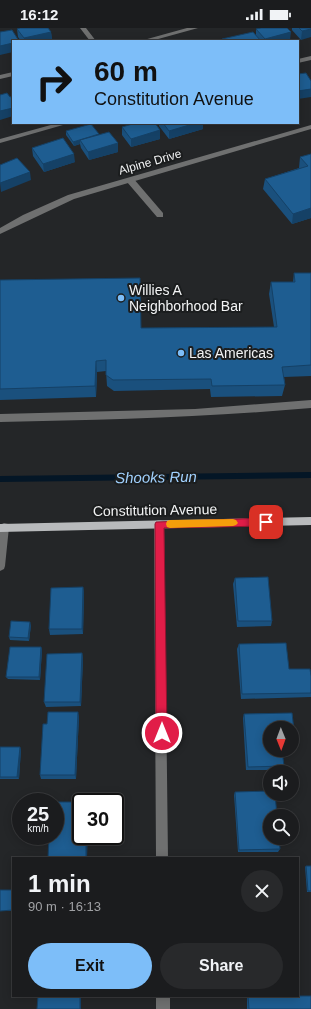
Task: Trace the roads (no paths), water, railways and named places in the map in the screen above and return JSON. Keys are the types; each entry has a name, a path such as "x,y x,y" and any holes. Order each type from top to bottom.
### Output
{"main road":[{"name":"Constitution Avenue","path":"2,528 311,521"}],"street":[{"path":"83,28 92,40"},
{"path":"147,40 195,28"},
{"path":"299,61 311,58"},
{"path":"0,77 12,74"},
{"path":"0,141 62,124"},
{"name":"Alpine Drive","path":"0,231 26,217 71,197 311,127"},
{"path":"130,180 160,215"},
{"path":"0,418 260,410 311,404"},
{"path":"159,524 162,857"},
{"path":"0,566 2,528"},
{"path":"163,997 164,1009"}],"waterway":[{"name":"Shooks Run","path":"0,479 311,475"}],"place":[{"name":"Willies A Neighborhood Bar","path":"121,298"},
{"name":"Las Americas","path":"181,353"}]}
